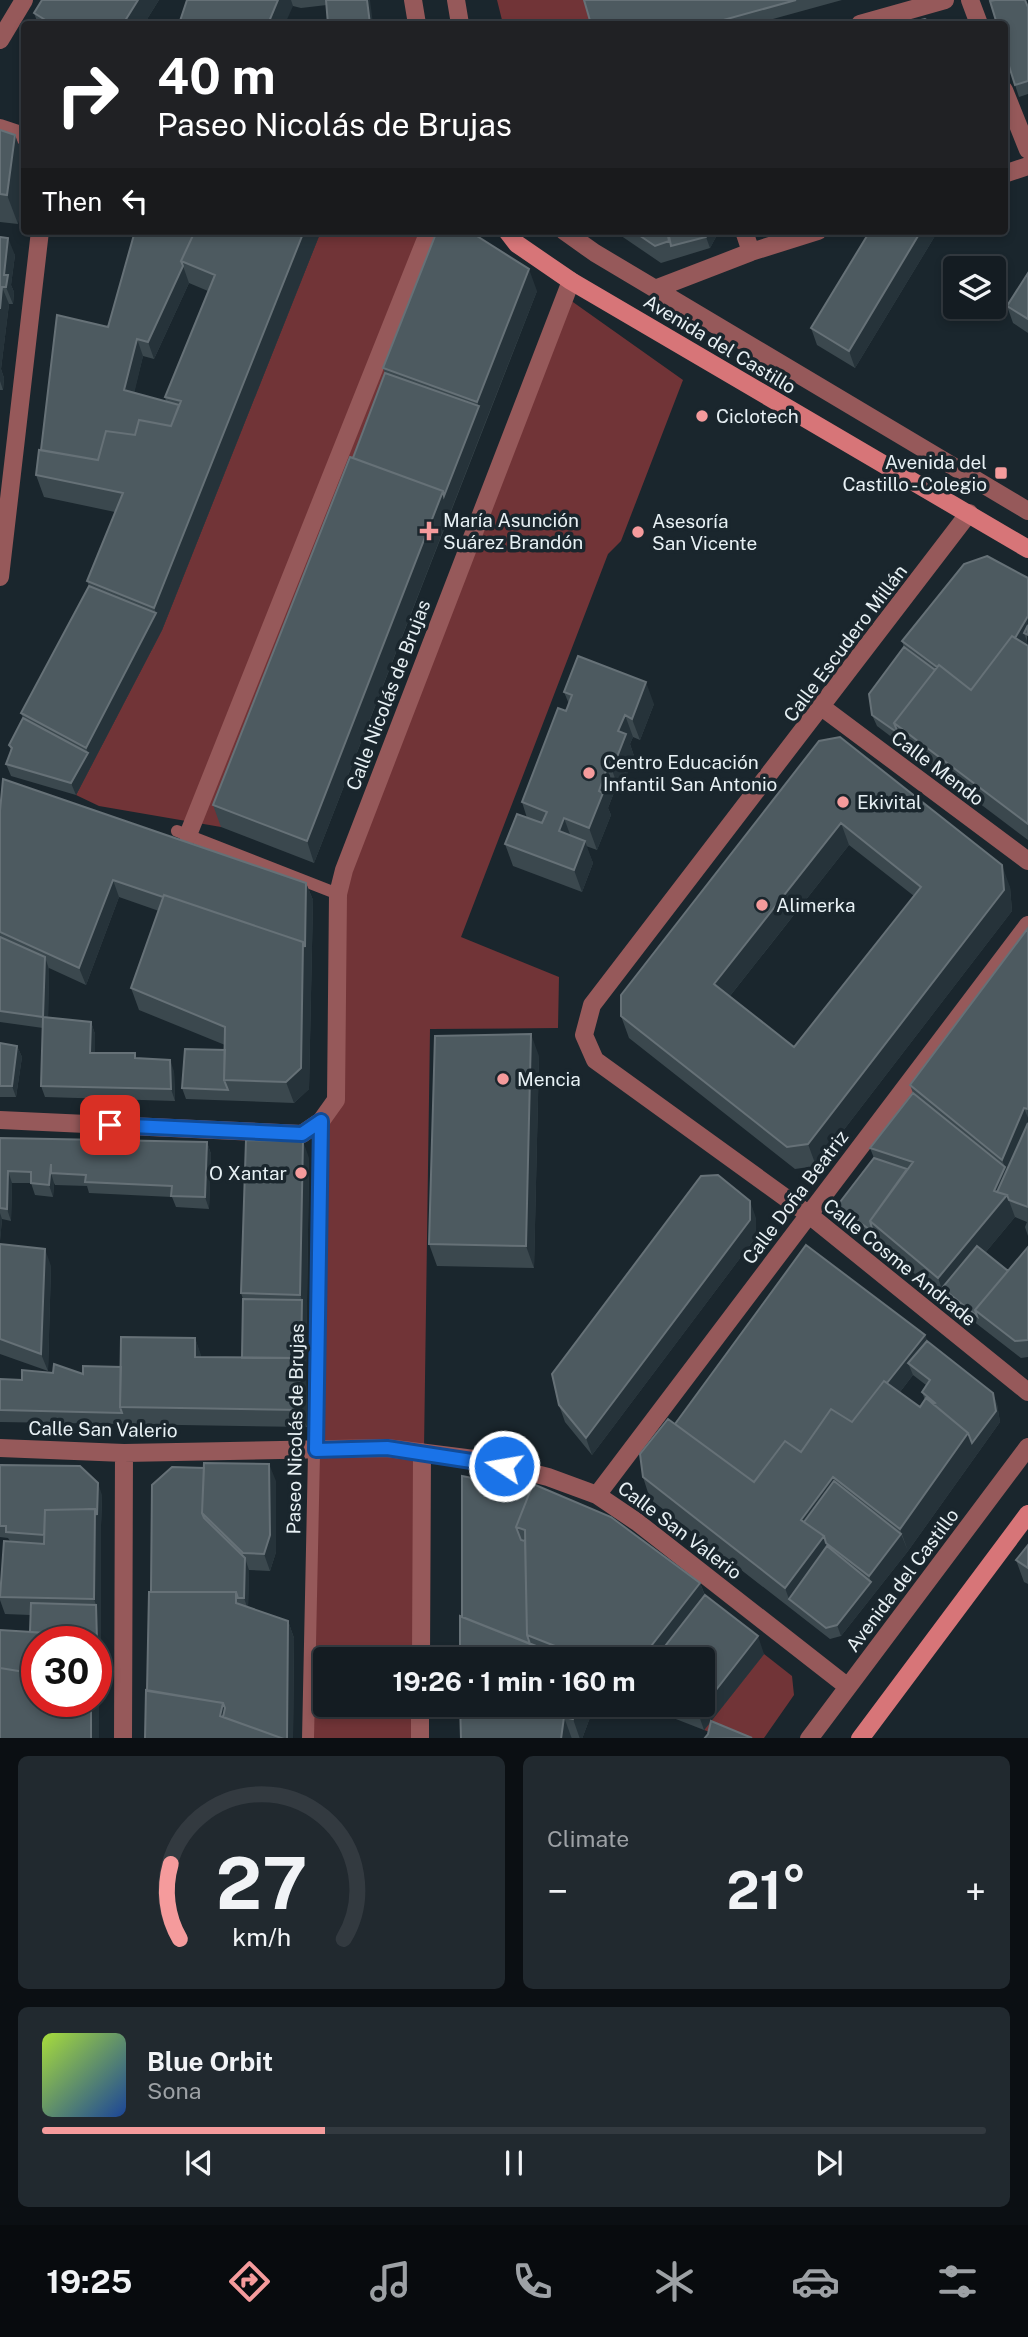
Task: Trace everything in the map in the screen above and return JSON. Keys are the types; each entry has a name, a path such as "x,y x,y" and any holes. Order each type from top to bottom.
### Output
{"main road":[{"name":"Avenida del Castillo","path":"510,235 567,288 1028,548"},
{"path":"860,1738 1028,1514"}],"street":[{"path":"0,40 24,0"},
{"path":"412,0 416,21"},
{"path":"456,0 460,21"},
{"path":"871,21 945,0"},
{"path":"970,0 978,21"},
{"path":"1008,100 1028,150"},
{"path":"0,128 21,135"},
{"path":"1008,173 1028,166"},
{"path":"0,577 40,235"},
{"path":"183,833 427,235"},
{"name":"Avenida del Castillo","path":"570,235 655,289 1028,511"},
{"path":"745,235 751,252"},
{"path":"655,289 751,252 805,235"},
{"name":"Calle Nicolás de Brujas","path":"321,1121 336,1100 338,894 344,870 567,288"},
{"name":"Calle Escudero Millán","path":"584,1035 592,1005 823,708 970,513"},
{"name":"Calle Mendo","path":"823,708 1028,861"},
{"name":"Calle Doña Beatriz","path":"597,1494 1028,925"},
{"name":"Calle Cosme Andrade","path":"584,1035 594,1060 808,1214 1028,1392"},
{"path":"0,1120 302,1134 321,1121"},
{"name":"Avenida del Castillo","path":"809,1738 1028,1447"},
{"name":"Calle San Valerio","path":"0,1448 124,1453 387,1448 482,1460 548,1477 597,1494 690,1562 848,1687"},
{"path":"421,1647 422,1452"},
{"path":"122,1738 124,1453"},
{"path":"420,1717 420,1738"}],"lane":[{"path":"183,833 338,894"},
{"name":"Paseo Nicolás de Brujas","path":"308,1738 321,1121"}],"shaded area":[{"path":"497,0 595,0 592,21 502,21"},
{"path":"319,235 452,236 221,827 99,806 76,795 162,630"},
{"path":"563,295 683,380 621,541 608,554 461,937 559,977 558,1028 430,1029 421,1647 313,1647 313,1717 420,1717 420,1738 308,1738 321,1121 336,1100 338,894"},
{"path":"764,1654 792,1676 794,1695 764,1738 729,1738 704,1730"}],"building":[{"path":"42,0 138,0 125,21 47,21 34,13"},
{"path":"187,0 278,0 269,21 180,21"},
{"path":"326,0 367,0 370,21 328,21"},
{"path":"584,0 796,0 720,21 590,21"},
{"path":"1025,0 1028,7 1028,81 1015,85 1008,63 1008,21 996,21 990,1"},
{"path":"0,130 15,135 7,195 0,194"},
{"path":"134,235 193,235 181,261 183,266 148,342 137,339 124,390 179,405 171,426 139,420 135,435 106,431 98,460 41,450 57,315 108,327"},
{"path":"193,235 302,235 154,608 87,581 123,493 36,475 39,450 98,460 106,431 135,435 139,420 171,426 181,401 165,397 215,275 181,261"},
{"path":"435,235 475,235 529,269 477,402 383,368"},
{"path":"639,235 668,235 669,241 655,246"},
{"path":"669,235 707,235 706,237 671,246"},
{"path":"868,235 919,235 849,351 811,328"},
{"path":"0,237 8,238 4,275 8,275 6,287 2,287 0,309"},
{"path":"1028,273 1028,319 1007,306"},
{"path":"385,373 479,406 444,496 443,491 353,458"},
{"path":"350,457 443,491 307,841 213,805"},
{"path":"987,556 1028,578 1028,616 1015,638 1012,636 971,690 902,641 964,564"},
{"path":"89,586 156,613 86,748 21,713"},
{"path":"1012,636 1028,646 1028,824 894,723 939,665 971,690"},
{"path":"904,647 935,670 894,723 898,733 872,715 869,694"},
{"name":"Centro Educación Infantil San Antonio","path":"578,656 646,682 632,719 625,715 618,731 626,734 612,770 607,768 599,791 603,793 589,828 564,818 559,831 585,841 574,870 505,844 517,814 542,823 547,812 522,802 558,708 566,711 572,695 564,692"},
{"path":"23,718 88,753 71,783 6,764 12,748 9,745"},
{"path":"840,737 1002,865 1004,890 808,1144 787,1147 621,1016 621,995 819,741","holes":["841,823 921,887 794,1047 714,984"]},
{"path":"3,779 306,883 305,947 303,942 113,880 79,968 0,932 0,811"},
{"path":"164,895 303,942 301,1068 286,1082 224,1080 225,1027 131,988"},
{"path":"1028,928 1028,1109 1024,1108 1002,1160 910,1085"},
{"path":"0,937 45,957 43,1017 0,1011"},
{"path":"43,1017 91,1022 90,1053 135,1053 135,1058 170,1060 171,1089 41,1086"},
{"path":"531,1034 526,1246 429,1244 435,1036"},
{"path":"0,1043 17,1046 12,1086 0,1086"},
{"path":"185,1049 225,1050 224,1080 228,1090 182,1088"},
{"path":"913,1093 1005,1167 994,1191 1007,1195 938,1278 870,1221 913,1162 870,1148"},
{"path":"1028,1123 1028,1207 997,1192"},
{"path":"0,1138 207,1142 205,1197 171,1196 172,1186 85,1182 86,1175 51,1173 51,1164 49,1185 31,1183 31,1172 8,1171 7,1209 0,1208"},
{"path":"246,1140 303,1141 300,1295 241,1293"},
{"path":"874,1158 907,1169 870,1221 873,1232 837,1206"},
{"path":"718,1175 750,1201 750,1220 586,1438 559,1405 552,1374 701,1176"},
{"path":"0,1244 45,1249 41,1354 0,1339"},
{"path":"806,1245 925,1335 852,1422 831,1409 801,1452 785,1441 754,1482 675,1424"},
{"path":"977,1246 1008,1271 975,1310 977,1316 942,1288"},
{"path":"1028,1247 1028,1340 1015,1341 975,1310"},
{"path":"243,1299 302,1300 301,1363 299,1358 242,1358"},
{"path":"121,1337 195,1338 195,1357 299,1358 300,1410 120,1407"},
{"path":"927,1341 993,1393 996,1411 972,1443 968,1433 922,1392 930,1380 908,1363"},
{"path":"54,1364 83,1374 83,1366 121,1367 122,1413 0,1410 0,1379 22,1380 22,1370 53,1373"},
{"path":"884,1381 920,1407 926,1398 968,1433 900,1529 833,1477 801,1520 824,1536 785,1588 643,1477 640,1454 668,1419 754,1482 785,1441 801,1452 831,1409 852,1422"},
{"path":"204,1463 269,1464 270,1535 264,1554 243,1553 202,1513"},
{"path":"0,1465 80,1466 98,1483 97,1515 95,1509 45,1510 44,1535 6,1532 6,1526 0,1526"},
{"path":"172,1467 204,1468 202,1513 245,1558 244,1598 238,1598 236,1592 151,1592 152,1485"},
{"path":"462,1476 498,1483 529,1494 516,1527 521,1540 525,1541 527,1635 530,1644 462,1617"},
{"path":"834,1481 901,1534 869,1576 804,1522"},
{"path":"533,1484 611,1517 700,1583 650,1647 558,1647 527,1635 525,1530 516,1527"},
{"path":"95,1509 94,1599 0,1597 4,1541 44,1544 45,1510"},
{"path":"1028,1545 1028,1568 1016,1560"},
{"path":"827,1546 871,1582 837,1625 826,1628 789,1599"},
{"path":"149,1592 236,1592 236,1603 288,1621 287,1738 223,1717 223,1703 147,1691"},
{"path":"705,1595 758,1636 715,1691 715,1647 664,1647"},
{"path":"31,1603 96,1605 97,1626 30,1626"},
{"path":"460,1616 539,1647 460,1647"},
{"path":"0,1630 21,1631 21,1671 0,1668"},
{"path":"0,1668 21,1671 21,1717 91,1717 91,1738 0,1738"},
{"path":"146,1690 223,1703 220,1716 281,1738 145,1738"},
{"path":"460,1717 564,1717 561,1738 461,1738"},
{"path":"711,1721 752,1738 705,1738"}],"place":[{"name":"Ciclotech","path":"702,416"},
{"name":"Avenida del Castillo - Colegio","path":"1001,473"},
{"name":"María Asunción Suárez Brandón","path":"429,531"},
{"name":"Asesoría San Vicente","path":"638,532"},
{"name":"Centro Educación Infantil San Antonio","path":"589,773"},
{"name":"Ekivital","path":"843,802"},
{"name":"Alimerka","path":"762,905"},
{"name":"Mencia","path":"503,1079"},
{"name":"O Xantar","path":"301,1173"}],"route":[{"path":"110,1125 302,1134 321,1121 316,1450 387,1448 482,1460 504,1466"}]}
